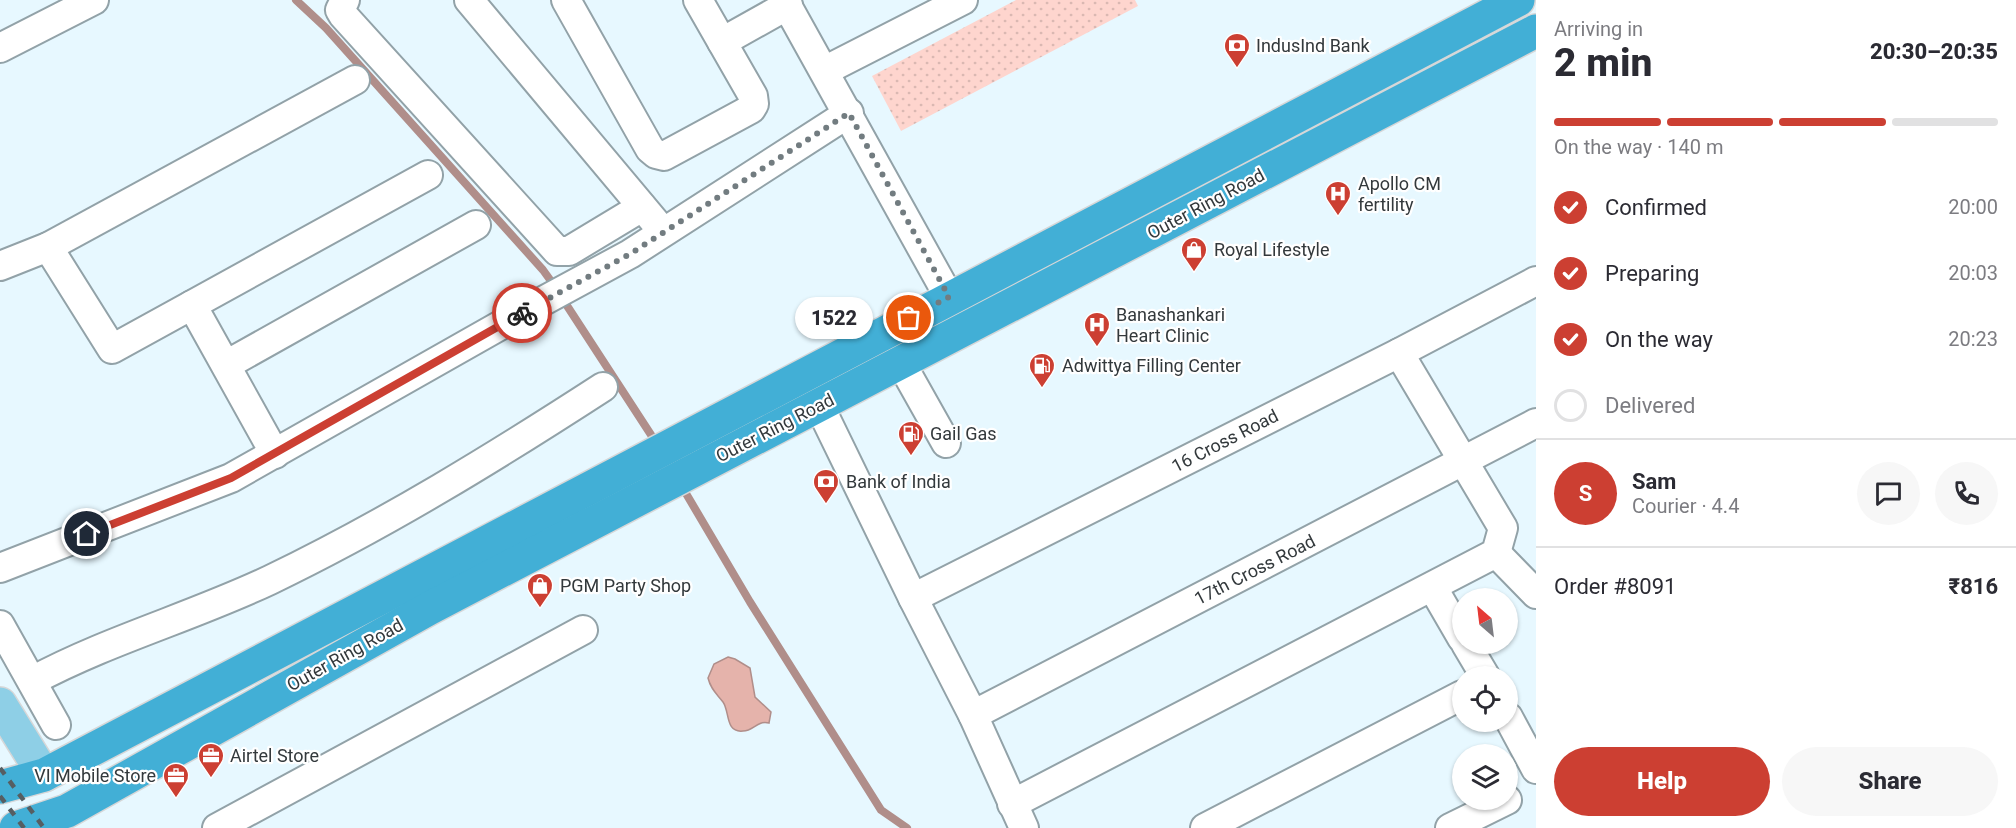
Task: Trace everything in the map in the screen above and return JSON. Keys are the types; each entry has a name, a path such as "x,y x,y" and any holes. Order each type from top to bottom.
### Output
{"highway":[{"name":"Outer Ring Road","path":"0,787 44,775 949,297 1518,0"},
{"name":"Outer Ring Road","path":"16,828 73,820 430,608 1536,31"},
{"path":"44,775 73,820"},
{"path":"0,812 11,828"}],"main road":[{"path":"0,704 44,775"}],"street":[{"path":"0,48 94,0"},
{"path":"345,0 340,10 343,15 557,251 569,251 642,207"},
{"path":"470,0 664,233"},
{"path":"566,0 650,149 664,156 751,109 754,104 753,96 698,0"},
{"path":"826,70 963,0"},
{"path":"722,42 786,3 826,70 949,297"},
{"path":"0,266 48,247 355,80"},
{"path":"0,568 231,478 577,281 630,254 849,113"},
{"path":"48,247 112,349 428,175"},
{"path":"226,365 476,225"},
{"path":"607,228 630,254"},
{"name":"16 Cross Road","path":"912,598 1399,353 1536,281"},
{"path":"192,305 275,454"},
{"path":"819,405 912,598 974,715 1018,816 1496,553 1503,528 1462,463 1399,353"},
{"path":"902,363 946,443"},
{"path":"32,681 69,662 268,580 368,529 489,460 603,387"},
{"name":"17th Cross Road","path":"974,715 1536,423"},
{"path":"1496,553 1536,594"},
{"path":"1433,588 1452,621"},
{"path":"0,625 56,725"},
{"path":"217,828 583,630"},
{"path":"1205,828 1452,700"},
{"path":"1516,732 1536,769"},
{"path":"1518,794 1536,785"},
{"path":"1450,828 1485,810"}],"shaded area":[{"path":"1016,0 1135,0 1138,6 901,131 872,76"},
{"path":"728,657 750,668 755,697 771,712 769,723 761,723 743,731 733,729 725,706 712,689 708,678 714,664"}],"waterway":[{"path":"296,0 326,28 543,270 556,288"},
{"path":"562,298 657,444"},
{"path":"681,485 750,602 881,810 907,828"}],"railway":[{"path":"0,768 44,828"},
{"path":"0,796 24,828"}],"way so far":[{"path":"522,313 630,254 849,113 949,297 909,318"}],"place":[{"name":"IndusInd Bank","path":"1237,69"},
{"name":"Apollo CM fertility","path":"1338,217"},
{"name":"Royal Lifestyle","path":"1194,273"},
{"name":"1522","path":"909,318"},
{"name":"Banashankari Heart Clinic","path":"1097,348"},
{"name":"Adwittya Filling Center","path":"1042,389"},
{"name":"Gail Gas","path":"911,457"},
{"name":"Bank of India","path":"826,505"},
{"name":"PGM Party Shop","path":"540,609"},
{"name":"Airtel Store","path":"211,779"},
{"name":"VI Mobile Store","path":"176,799"}],"route":[{"path":"87,534 231,478 522,313"}]}
